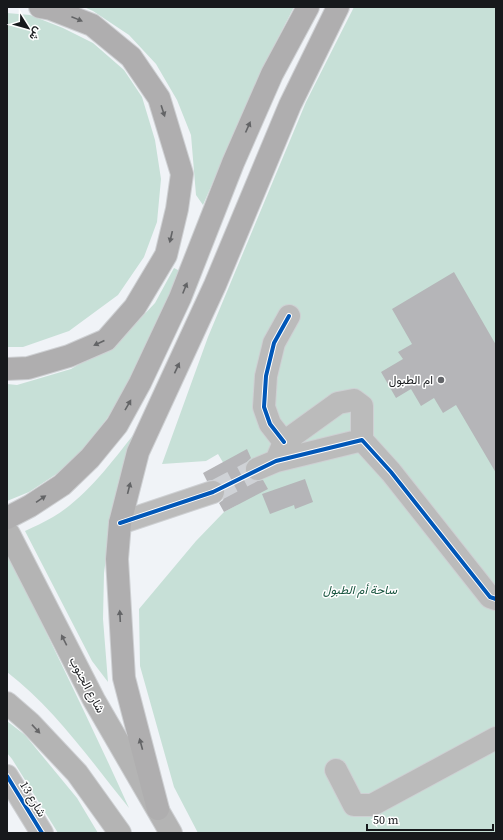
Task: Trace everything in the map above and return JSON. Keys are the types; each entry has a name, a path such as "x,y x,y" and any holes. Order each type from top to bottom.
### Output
{"highway":[{"path":"7,369 28,368 69,356 106,340 135,307 166,255 177,209 182,174 159,98 131,56 92,25 51,9 40,7"},
{"path":"8,526 30,506 62,485 90,458 117,425 140,383 180,298 233,163 272,74 308,7"},
{"path":"158,809 124,678 117,559 120,523 138,452 215,285 290,106 338,7"}],"main road":[{"name":"شارع الجنوب","path":"8,526 94,700 171,833"},
{"path":"7,703 30,724 77,773 120,833"}],"street":[{"path":"272,457 270,424 264,407 266,376 274,343 289,316"},
{"path":"272,457 338,403 354,400 362,406 362,440 390,472 490,597 496,599"},
{"path":"272,457 362,440"},
{"path":"120,523 213,492"},
{"path":"336,770 354,804 372,805 496,738"},
{"name":"شارع 13","path":"7,776 42,833"}],"green space":[{"path":"84,7 294,7 260,73 203,205 196,195 191,135 177,100 156,64 129,35 93,11"},
{"name":"ساحة أم الطبول","path":"354,7 496,7 496,833 198,833 174,787 140,666 139,609 196,541 224,512 237,505 240,491 218,454 206,461 162,464 208,337 306,102"},
{"path":"7,13 30,15 63,28 93,43 124,70 142,97 155,140 161,179 157,222 144,257 118,295 69,331 23,347 7,347"},
{"path":"174,268 180,271 134,378 106,420 82,451 58,473 29,492 7,501 7,384 17,385 71,369 120,340 155,303"},
{"path":"138,429 112,513 104,573 103,619 108,682 92,661 25,531 53,517 77,499 110,465"},
{"path":"7,549 129,808 57,719 41,702 7,672"},
{"path":"7,721 25,735 77,798 98,833 58,833 7,753"}],"building":[{"name":"ام الطبول","path":"454,272 496,345 496,473 456,405 443,413 434,398 421,406 411,389 396,398 381,372 403,359 398,352 412,344 392,309"},
{"path":"247,449 251,458 245,467 246,474 249,479 255,481 263,480 268,489 224,512 219,503 223,500 225,495 225,488 222,483 216,480 207,481 203,473"},
{"path":"305,479 313,502 295,509 294,505 270,514 262,494"}],"tunnel":[{"path":"213,492 257,469"}],"cycle path":[{"path":"284,442 270,424 264,407 266,376 274,343 289,316"},
{"path":"120,523 213,492 276,461 362,440 391,472 490,597 496,599"},
{"path":"7,776 42,833"}],"place":[{"name":"ام الطبول","path":"441,380"}]}
